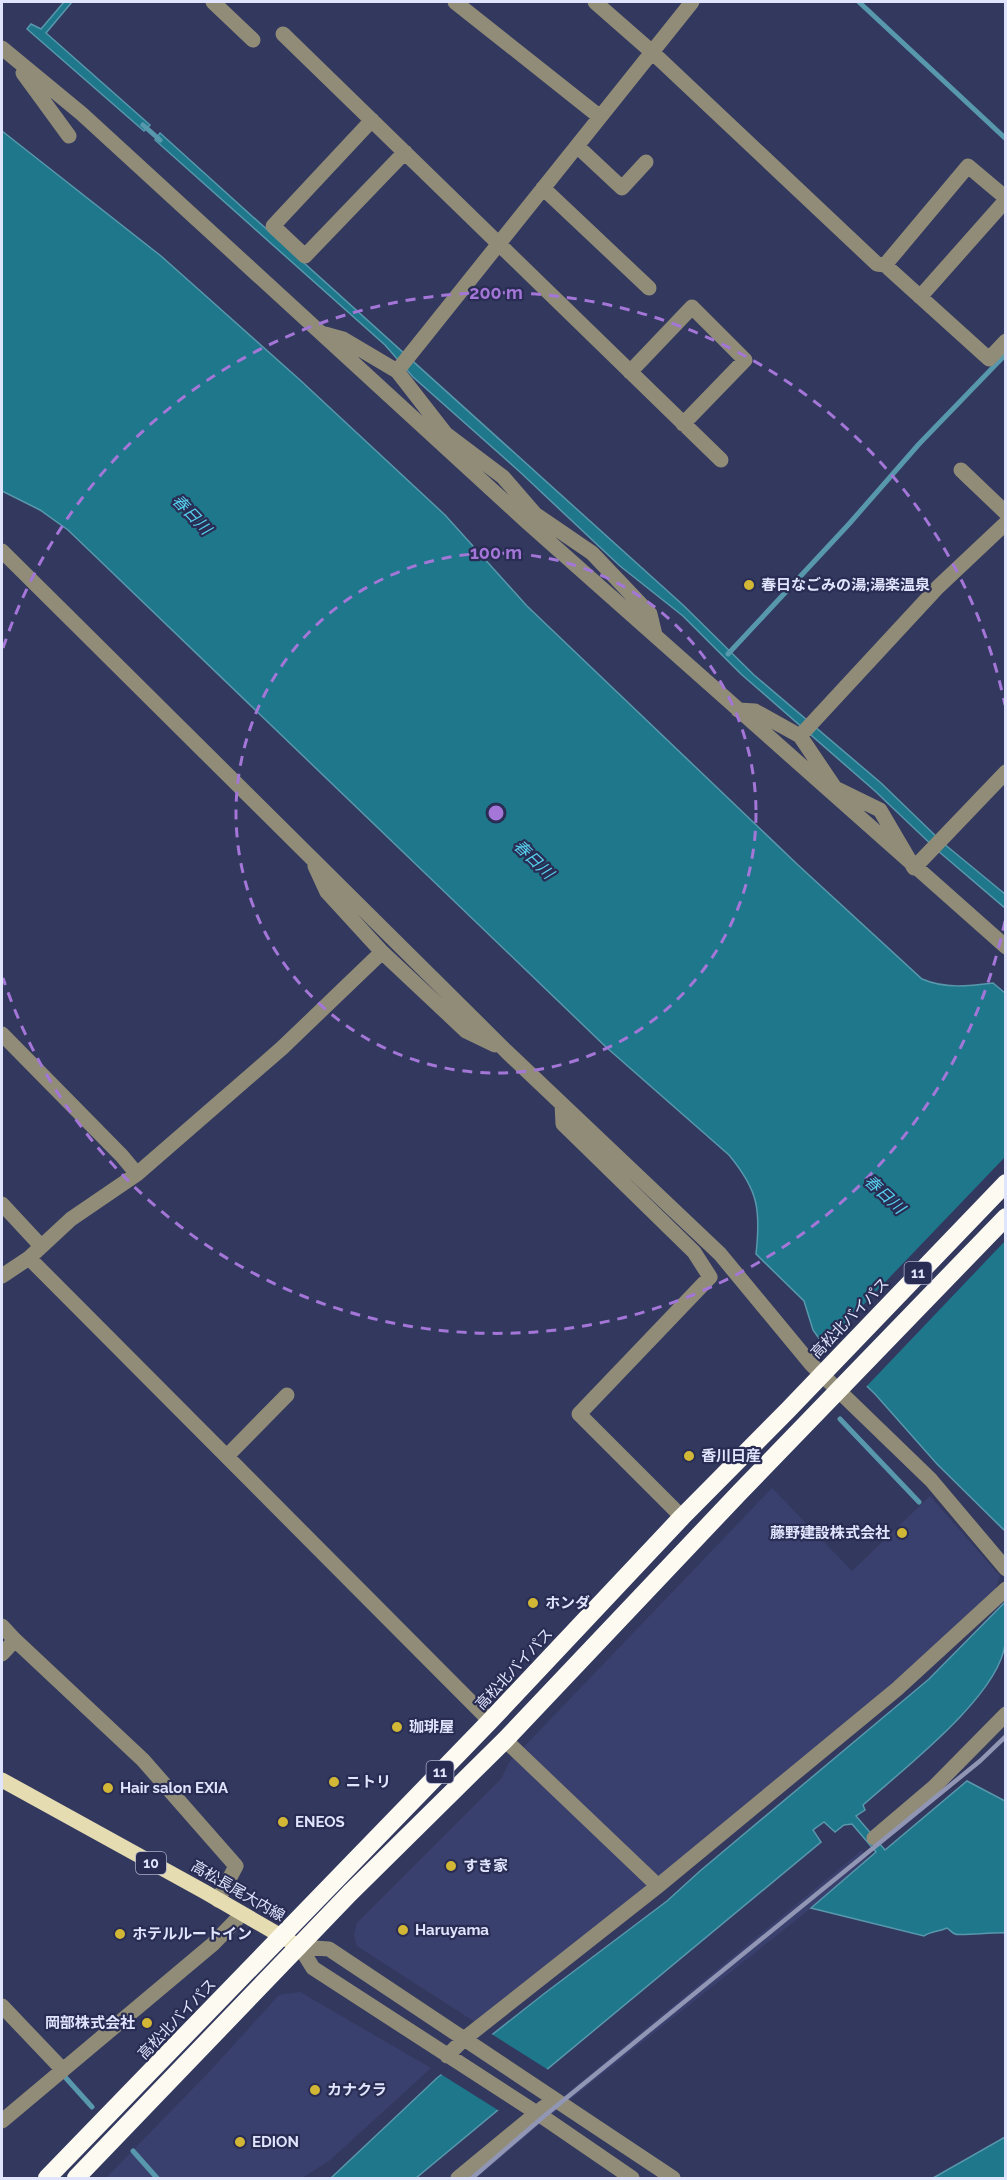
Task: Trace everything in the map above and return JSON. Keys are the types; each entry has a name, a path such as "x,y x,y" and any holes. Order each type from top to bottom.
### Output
{"highway":[{"name":"高松北バイパス","path":"47,2178 490,1721 682,1517 1005,1183"},
{"name":"11","path":"76,2178 346,1898 505,1740 1005,1217"},
{"path":"723,1475 740,1492"}],"main road":[{"name":"高松長尾大内線","path":"2,1780 300,1947"}],"street":[{"path":"213,2 253,40"},
{"path":"455,2 600,117"},
{"path":"595,2 652,52 877,264 885,265 989,359 1005,342"},
{"path":"397,371 692,2"},
{"path":"284,34 721,460"},
{"path":"5,51 69,136"},
{"path":"5,51 82,114 319,332 443,438 738,710 833,791 914,868 1005,947"},
{"path":"372,120 273,226 305,256 405,152"},
{"path":"577,146 622,188 646,162"},
{"path":"885,265 968,166 1005,199 920,297"},
{"path":"543,188 649,288"},
{"path":"630,372 692,308 745,360 683,424"},
{"path":"319,332 343,339 397,371 443,438"},
{"path":"961,470 1005,513"},
{"path":"800,736 938,587 1005,523"},
{"path":"2,551 506,1051 720,1254 807,1359 826,1369 844,1385 931,1480 1005,1569"},
{"path":"738,710 755,711 800,736 833,791"},
{"path":"914,868 1005,772"},
{"path":"311,858 327,892 382,952 466,1031 506,1051"},
{"path":"4,1269 29,1258 71,1219 137,1174 282,1048 382,952"},
{"path":"2,1034 137,1174"},
{"path":"562,1104 563,1124 694,1252 710,1277 579,1414 682,1517"},
{"path":"2,1204 41,1246"},
{"path":"29,1258 490,1721"},
{"path":"227,1456 287,1395"},
{"path":"451,2058 897,1689 1005,1589"},
{"path":"2,1626 143,1760 236,1866 218,1900"},
{"path":"2,1654 15,1640"},
{"path":"874,1838 934,1787 1005,1714"},
{"path":"505,1740 658,1886"},
{"path":"2,2121 213,1944 242,1914"},
{"path":"300,1947 329,1949 673,2178"},
{"path":"300,1947 313,1968 632,2178"},
{"path":"2,2006 63,2070"},
{"path":"458,2178 553,2099"}],"shaded area":[{"path":"772,1488 852,1571 930,1496 1000,1576 995,1590 894,1685 657,1881 521,1750"},
{"path":"516,1755 651,1886 478,2024 357,1946 354,1935 357,1923 501,1779 510,1761"},
{"path":"862,1850 869,1859 811,1908 546,2119 477,2178 464,2178"},
{"path":"300,1992 431,2068 329,2161 302,2178 106,2178 211,2070 279,1995"}],"water":[{"path":"64,2 72,2 46,33 150,125 144,131 27,29 31,24 41,29"},
{"name":"春日川","path":"2,131 161,256 300,380 445,515 527,606 798,865 922,979 948,985 993,983 1005,993 1005,1531 937,1464 875,1394 823,1344 813,1330 804,1301 756,1254 758,1224 752,1190 729,1155 606,1047 68,530 40,510 2,491"},
{"path":"160,133 683,605 754,675 881,783 943,843 1005,894 1005,908 741,674 683,616 620,566 520,472 413,377 385,345 155,140"},
{"path":"1005,1602 1005,1644 999,1664 986,1686 968,1709 946,1731 863,1805 865,1810 856,1816 885,1850 967,1781 1005,1801 1005,1933 954,1934 947,1928 924,1936 811,1908 876,1852 852,1824 844,1825 835,1832 824,1822 813,1830 821,1842 416,2178 331,2178 437,2078 667,1901 929,1679"},
{"path":"1005,2137 1005,2178 933,2178"}],"pier":[{"path":"1005,1157 1005,1241 865,1388 823,1347"},
{"path":"490,2033 550,2071 501,2112 439,2073"}],"waterway":[{"path":"859,2 1006,139"},
{"path":"143,125 160,140"},
{"path":"728,654 849,524 919,444 1006,354"},
{"path":"840,1419 919,1502"},
{"path":"65,2077 92,2107"},
{"path":"133,2151 157,2178"}],"railway":[{"path":"472,2178 543,2117 980,1761 1006,1736"}],"place":[{"name":"春日なごみの湯;湯楽温泉","path":"749,585"},
{"name":"香川日産","path":"689,1456"},
{"name":"藤野建設株式会社","path":"902,1533"},
{"name":"ホンダ","path":"533,1603"},
{"name":"珈琲屋","path":"397,1727"},
{"name":"ニトリ","path":"334,1782"},
{"name":"Hair salon EXIA","path":"108,1788"},
{"name":"ENEOS","path":"283,1822"},
{"name":"すき家","path":"451,1866"},
{"name":"Haruyama","path":"403,1930"},
{"name":"ホテルルートイン","path":"120,1934"},
{"name":"岡部株式会社","path":"147,2023"},
{"name":"カナクラ","path":"315,2090"},
{"name":"EDION","path":"240,2142"}]}
